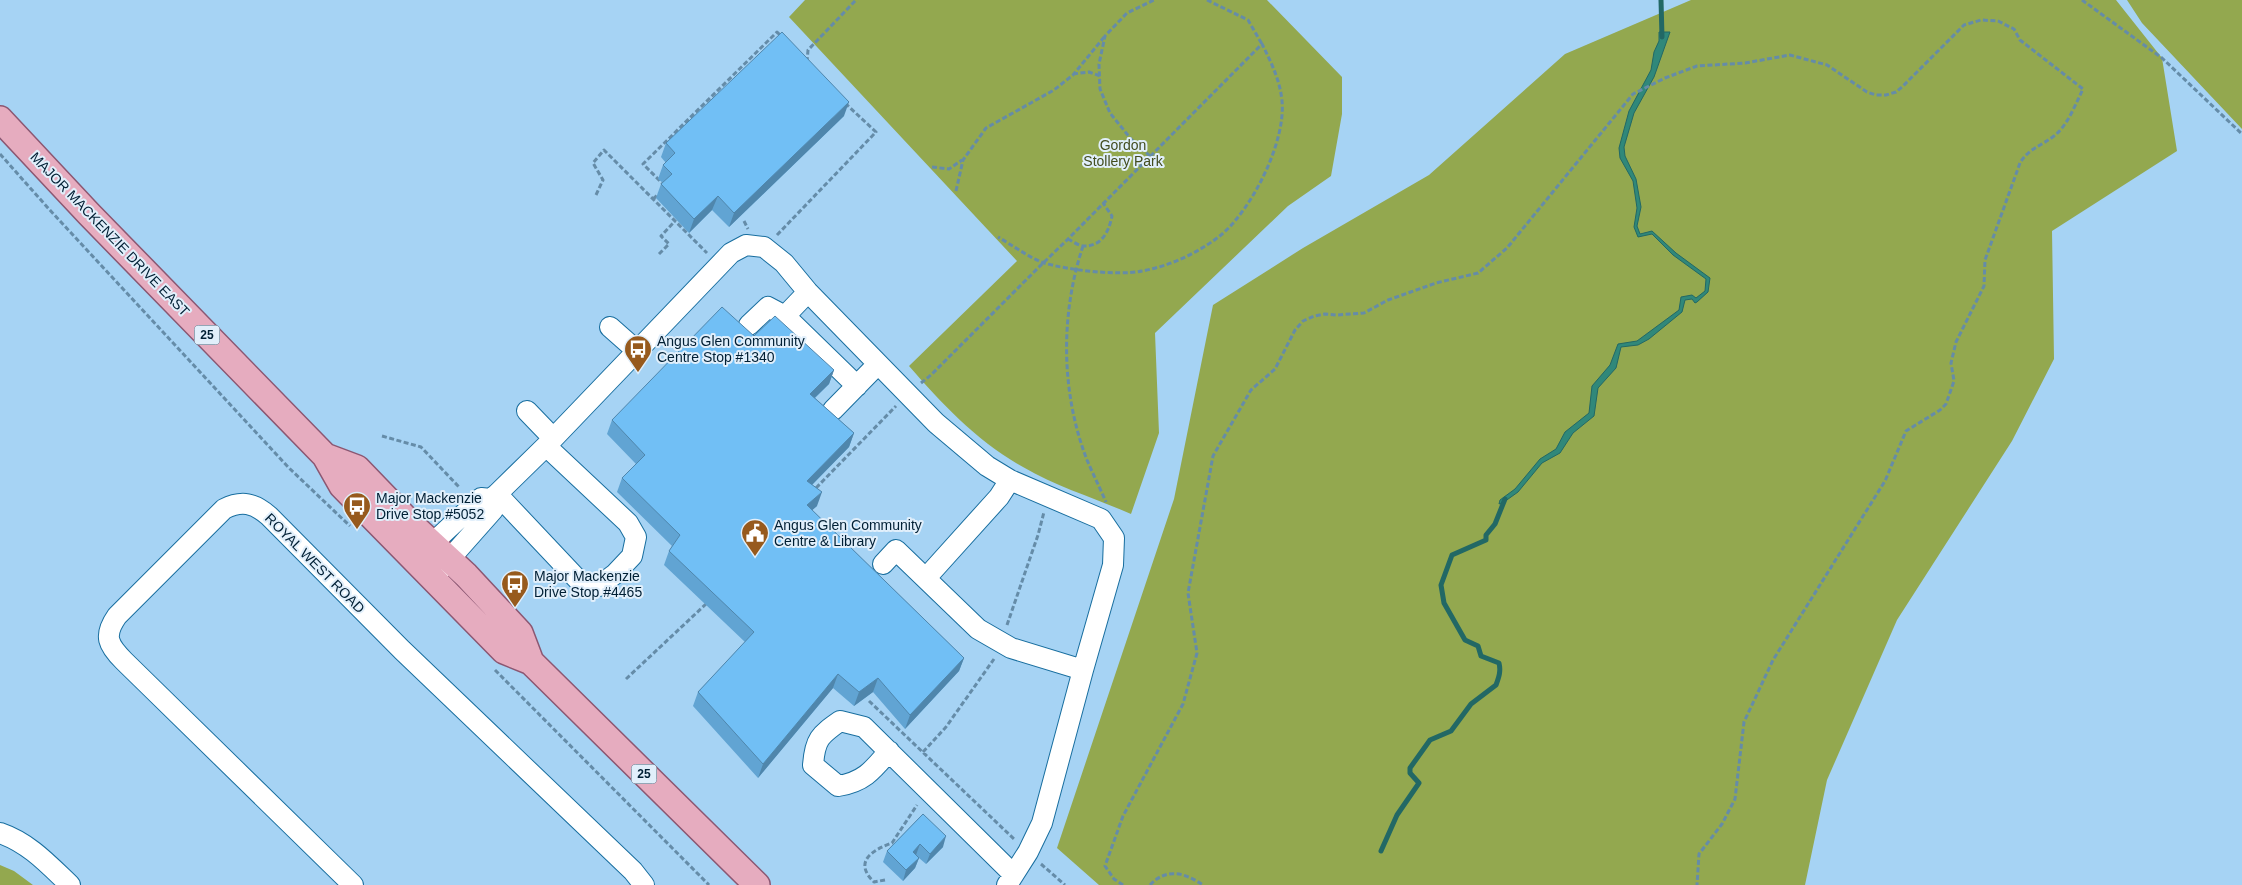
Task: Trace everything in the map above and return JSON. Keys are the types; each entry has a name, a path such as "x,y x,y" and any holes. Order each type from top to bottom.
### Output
{"main road":[{"name":"MAJOR MACKENZIE DRIVE EAST","path":"0,119 89,214 325,456 342,486 504,652 531,662 757,885"},
{"name":"MAJOR MACKENZIE DRIVE EAST","path":"325,456 357,468 441,551 520,633 531,662"}],"street":[{"path":"415,560 441,551 494,510 494,496 550,442 636,350 731,253 746,244 764,246 784,263 808,292 936,423 987,466 1010,480 1101,519 1114,538 1114,566 1083,670 1042,823 1028,852 1010,879 889,751"},
{"path":"785,316 808,292"},
{"path":"749,326 768,307 785,316 857,386"},
{"path":"610,327 636,350"},
{"path":"833,410 878,364"},
{"path":"494,496 581,583 599,586 615,574 632,556 636,537 628,522 550,442 527,411"},
{"path":"926,578 999,497 1010,480"},
{"name":"ROYAL WEST ROAD","path":"353,885 119,656 108,639 109,627 117,616 224,510 232,505 249,503 259,506 409,656 633,871 644,885"},
{"path":"883,564 896,550 978,628 1011,648 1083,670"},
{"path":"433,578 441,551"},
{"path":"0,833 15,838 30,848 70,885"}],"path":[{"path":"807,67 808,50 856,0"},
{"path":"932,166 949,169 963,160 986,128 1054,90 1073,75 1127,13 1154,0"},
{"path":"998,236 1044,262 1101,273 1141,271 1178,262 1221,235 1249,202 1266,172 1280,132 1282,101 1276,71 1248,20 1207,0"},
{"path":"2082,0 2162,58 2242,134"},
{"path":"1123,885 1114,879 1105,866 1123,816 1183,704 1197,653 1188,593 1213,456 1251,390 1275,368 1295,330 1314,316 1364,313 1388,300 1436,283 1478,273 1507,248 1633,94 1665,78 1697,66 1745,63 1790,55 1827,65 1867,92 1876,95 1886,95 1896,92 1903,86 1964,25 1981,20 1998,21 2014,29 2020,40 2083,89 2067,121 2054,136 2025,154 2020,163 1985,260 1984,286 1956,342 1951,363 1954,381 1946,404 1940,410 1906,430 1885,481 1773,660 1744,722 1735,799 1722,824 1700,854 1697,885"},
{"path":"653,199 665,187 643,164 778,32 783,38"},
{"path":"1105,36 1100,64 1100,89 1110,113 1131,139 1150,156"},
{"path":"816,488 907,394 931,375 1262,44"},
{"path":"801,56 807,62"},
{"path":"1073,75 1089,72 1100,76"},
{"path":"764,246 774,239 783,226 876,132 842,100"},
{"path":"596,195 602,180 593,163 604,150 720,266"},
{"path":"956,191 963,160"},
{"path":"1068,239 1083,246 1099,242 1109,231 1112,216 1103,203"},
{"path":"659,254 669,244 661,236 675,221"},
{"path":"1083,246 1075,268 1067,324 1067,373 1071,401 1087,459 1106,503"},
{"path":"382,436 421,447 458,487"},
{"path":"626,679 706,604"},
{"path":"869,701 1063,885"},
{"path":"885,880 874,882 866,875 864,867 867,856 878,848 892,843 919,802"},
{"path":"1150,885 1164,874 1176,872 1190,877 1203,885"}],"green space":[{"name":"Gordon Stollery Park","path":"805,0 1267,0 1342,77 1342,114 1331,176 1288,206 1155,333 1159,433 1131,514 1049,481 1007,457 961,421 909,366 1017,261 789,17"},
{"path":"1691,0 2116,0 2162,58 2177,151 2052,231 2054,359 2012,441 1897,620 1827,780 1805,885 1099,885 1057,848 1174,499 1213,305 1303,248 1429,175 1565,54"},
{"path":"2127,0 2242,0 2242,129 2142,23"},
{"path":"0,865 14,871 33,885 0,885"}],"shaded area":[{"path":"1659,32 1670,32 1654,77 1634,113 1624,147 1625,156 1636,179 1641,207 1637,226 1640,234 1652,231 1676,253 1710,278 1708,292 1695,303 1692,299 1685,300 1682,312 1649,339 1638,345 1621,347 1616,368 1598,388 1594,416 1573,433 1560,453 1542,463 1518,492 1499,504 1500,500 1515,489 1540,459 1556,449 1565,432 1589,413 1592,386 1610,365 1618,344 1637,341 1679,310 1681,297 1692,295 1696,298 1705,291 1706,279 1673,255 1652,234 1638,237 1634,227 1637,208 1633,181 1620,158 1619,148 1629,111 1651,70 1654,52 1659,41"}],"building":[{"path":"782,32 849,102 734,213 718,196 694,219 661,184 672,174 663,165 675,153 666,143"},
{"name":"Angus Glen Community Centre & Library","path":"722,307 754,336 775,316 834,370 810,394 854,433 807,481 822,492 807,505 964,658 910,715 878,678 859,692 838,674 763,764 698,692 754,632 669,551 680,535 622,478 645,455 612,420"},
{"path":"923,814 946,836 930,854 920,844 913,852 919,858 906,870 887,851"}],"waterway":[{"path":"1661,0 1662,37"},
{"path":"1381,851 1397,815 1419,783 1410,773 1410,768 1430,740 1451,731 1471,704 1496,685 1500,671 1499,663 1481,656 1478,646 1465,640 1444,603 1441,585 1452,555 1486,540 1486,535 1495,524 1505,499"}],"place":[{"name":"Angus Glen Community Centre Stop #1340","path":"638,373"},
{"name":"Major Mackenzie Drive Stop #5052","path":"357,530"},
{"name":"Angus Glen Community Centre & Library","path":"755,557"},
{"name":"Major Mackenzie Drive Stop #4465","path":"515,608"}]}
